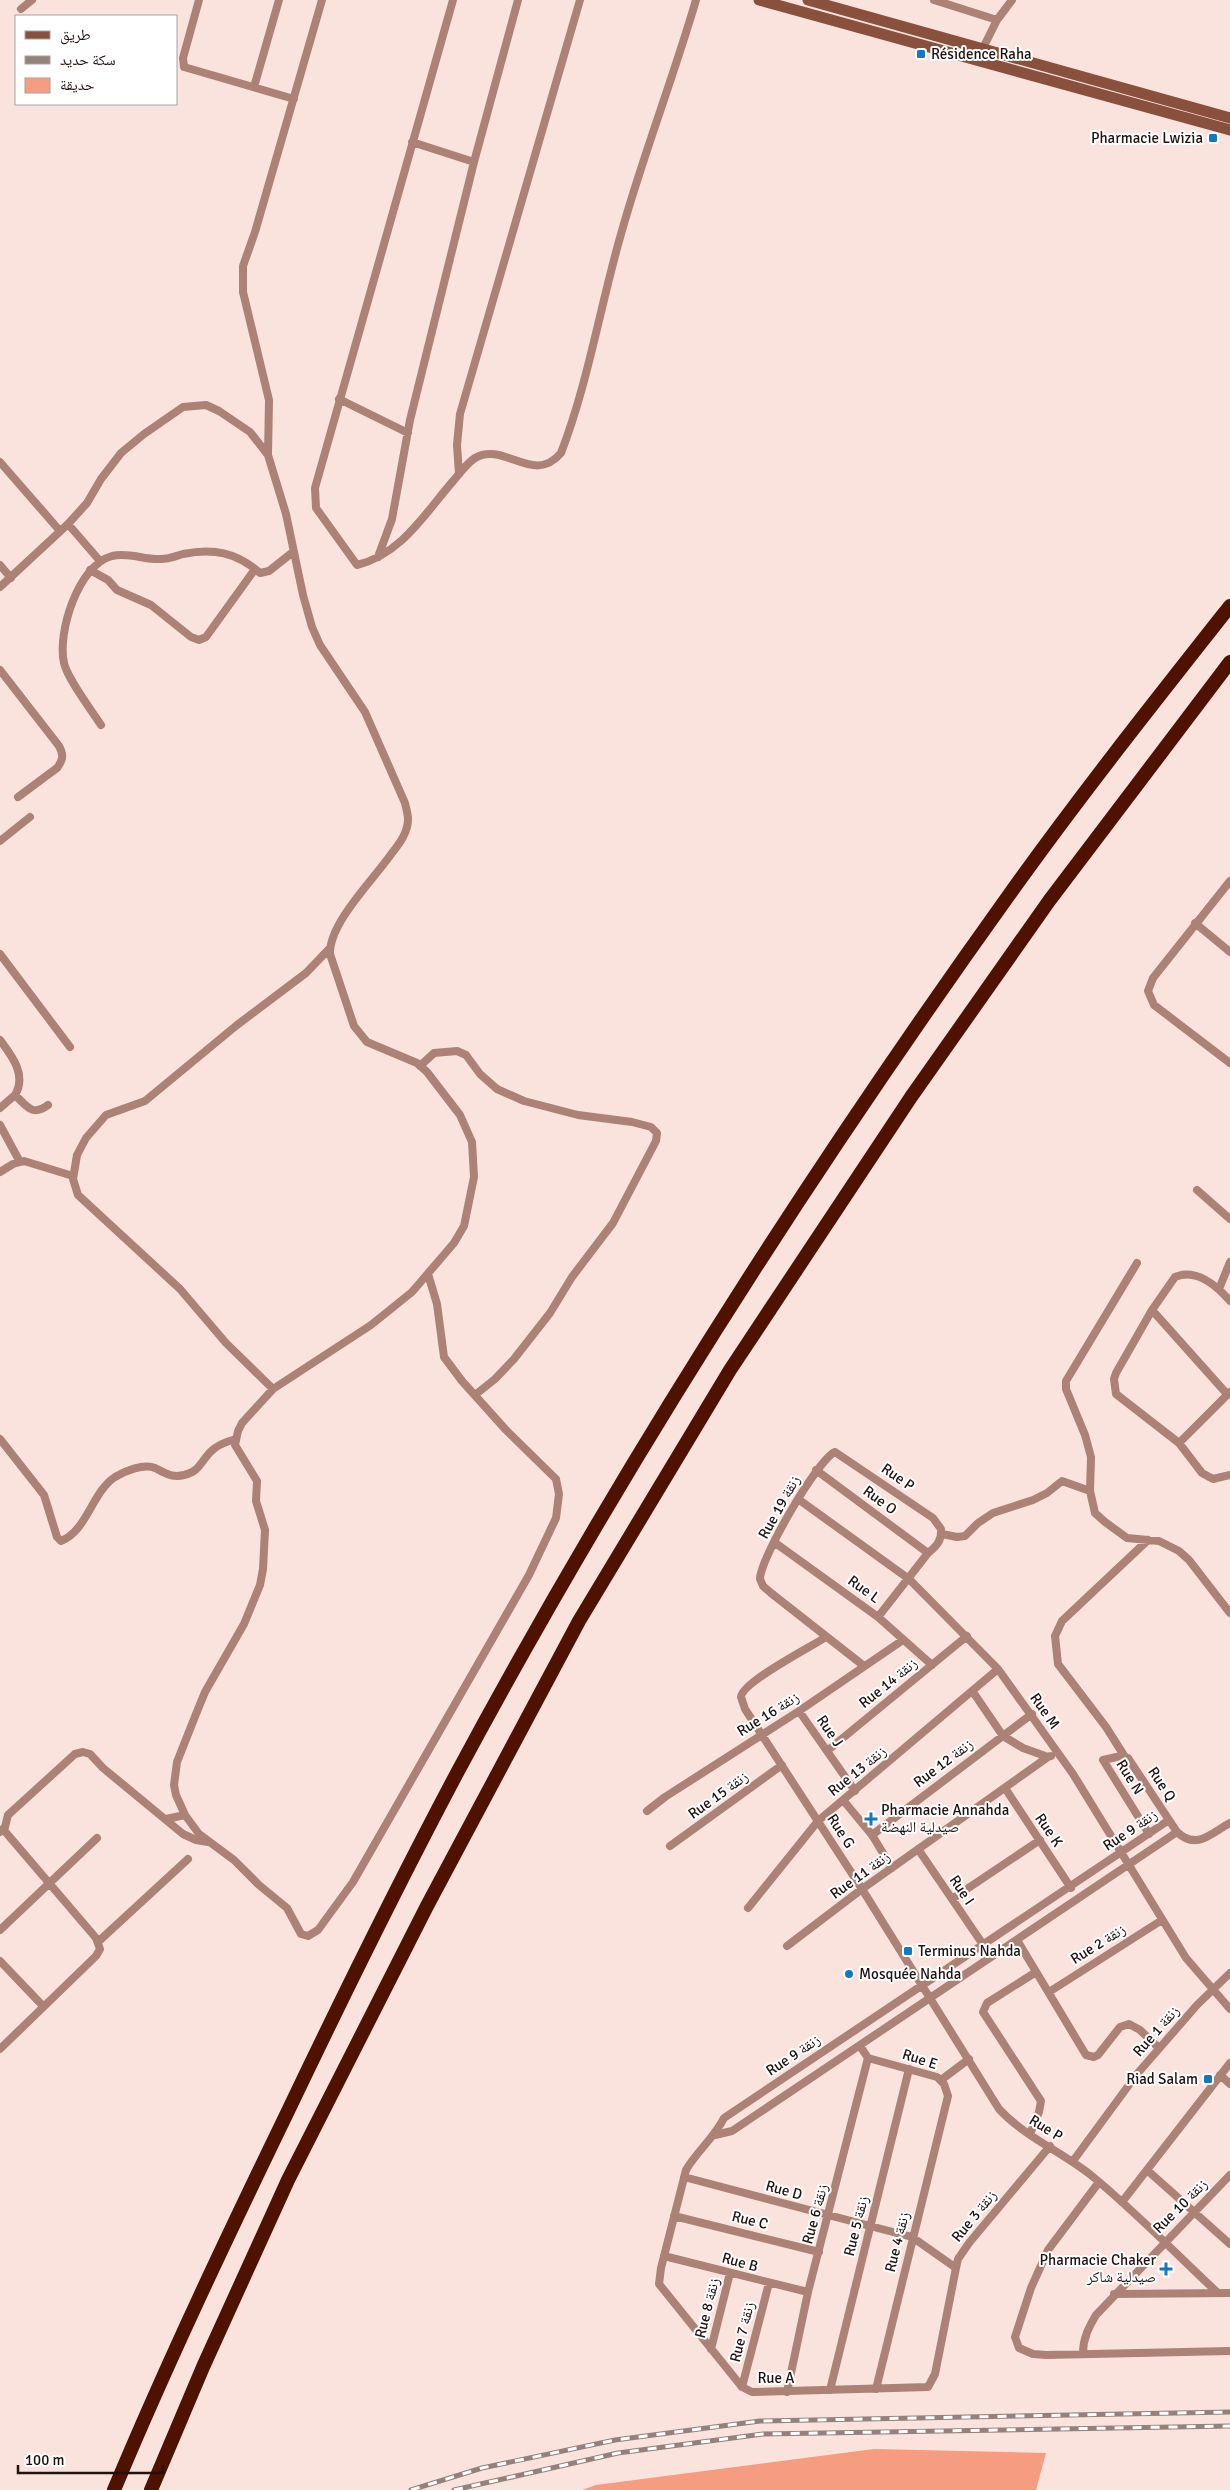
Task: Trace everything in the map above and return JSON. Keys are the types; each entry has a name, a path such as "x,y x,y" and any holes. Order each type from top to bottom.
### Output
{"highway":[{"path":"114,2490 227,2236 371,1939 459,1770 560,1588 688,1376 848,1127 1010,892 1230,606"},
{"path":"151,2490 203,2368 288,2180 427,1906 579,1622 736,1362 910,1097 1049,901 1230,662"}],"street":[{"path":"21,9 32,0"},
{"path":"199,0 182,65 186,68 294,99"},
{"path":"254,87 279,0"},
{"path":"268,455 269,400 243,292 243,266 322,0"},
{"path":"453,0 315,488 316,508 357,565 378,557 406,538 459,474 474,459 488,454 504,456 534,466 547,464 561,454 595,342 627,214 647,147 672,80 696,0"},
{"path":"378,557 392,519 408,432 474,162 518,0"},
{"path":"459,474 457,445 460,414 580,0"},
{"path":"759,0 1230,130"},
{"path":"808,0 1230,118"},
{"path":"934,0 997,20"},
{"path":"977,61 997,20 1012,0"},
{"path":"412,142 474,162"},
{"path":"339,399 408,432"},
{"path":"0,587 68,524 87,503 101,479 121,453 154,426 183,407 206,405 219,411 250,432 268,455 274,468 307,612 320,645 366,712 400,786 408,819 404,837 346,912 330,943 331,958 354,1026 367,1042 420,1066 460,1114 468,1128 475,1160 474,1177 464,1226 454,1243 428,1274 393,1309 273,1389 242,1423 236,1438 238,1452 258,1481 256,1502 264,1530 263,1569 260,1585 244,1624 205,1692 178,1762 174,1785 185,1816 208,1842 234,1860 258,1885 287,1908 301,1934 304,1936 315,1934 353,1882 529,1575 556,1518 560,1494 556,1479 475,1395 444,1357 437,1304 428,1274"},
{"path":"0,462 60,531"},
{"path":"68,524 100,561"},
{"path":"101,725 64,665 62,645 65,620 90,570 100,561 124,555 160,559 208,550 226,553 260,573 269,571 293,552"},
{"path":"0,565 11,578"},
{"path":"90,570 108,580 117,590 151,605 191,638 199,640 206,637 255,569"},
{"path":"0,670 59,746 62,754 61,762 57,768 18,797"},
{"path":"0,841 30,817"},
{"path":"1230,881 1153,978 1148,994 1158,1008 1230,1063"},
{"path":"1195,923 1230,952"},
{"path":"273,1389 226,1343 174,1282 78,1195 74,1187 74,1164 86,1138 106,1115 145,1101 238,1025 306,973 330,948"},
{"path":"0,954 70,1047"},
{"path":"0,1040 18,1068 20,1087 15,1095 0,1108"},
{"path":"420,1066 434,1053 458,1052 466,1055 480,1074 497,1089 524,1101 578,1115 632,1122 651,1128 658,1135 613,1223 572,1277 550,1313 508,1366 475,1395"},
{"path":"15,1095 35,1111 40,1111 48,1105"},
{"path":"0,1125 20,1162"},
{"path":"0,1172 24,1161 73,1176"},
{"path":"1197,1190 1230,1219"},
{"path":"1219,1289 1230,1262"},
{"path":"1137,1263 1066,1380 1066,1389 1085,1435 1091,1457 1090,1491 1095,1513 1104,1522 1127,1538 1148,1540 1172,1547 1189,1560 1230,1613"},
{"path":"1230,1301 1219,1289 1197,1276 1178,1275 1171,1280 1116,1373 1114,1390 1116,1394 1179,1444 1202,1473 1212,1479 1230,1475"},
{"path":"1152,1310 1229,1393 1179,1444"},
{"path":"0,1439 44,1495 57,1537 62,1541 78,1527 100,1491 114,1478 143,1467 154,1468 174,1476 190,1474 200,1467 215,1448 236,1438"},
{"name":"Rue 19 زنقة","path":"826,1637 771,1593 761,1583 760,1575 774,1542 798,1499 825,1458 835,1452 848,1459"},
{"name":"Rue P","path":"848,1459 933,1518 940,1524 942,1534"},
{"name":"Rue O","path":"816,1470 928,1552"},
{"path":"878,1617 928,1552 937,1546 942,1534 957,1537 965,1536 978,1523 993,1513 1010,1510 1033,1500 1047,1493 1062,1481 1090,1491"},
{"name":"Rue M","path":"798,1499 909,1578 998,1669 1074,1774 1186,1958 1213,1990"},
{"path":"1125,1757 1106,1727 1058,1664 1055,1636 1062,1621 1148,1540"},
{"name":"Rue L","path":"774,1542 878,1617 932,1664"},
{"name":"Rue 14 زنقة","path":"827,1751 967,1636"},
{"path":"826,1637 864,1666"},
{"name":"Rue G","path":"826,1637 757,1680 742,1692 741,1698 745,1709 862,1889 899,1951"},
{"name":"Rue 16 زنقة","path":"647,1811 665,1797 799,1711 903,1640"},
{"name":"Rue 13 زنقة","path":"748,1908 818,1821 998,1669"},
{"path":"973,1692 1003,1736 1048,1758 1058,1753"},
{"name":"Rue J","path":"799,1711 855,1791"},
{"name":"Rue 12 زنقة","path":"872,1835 1032,1714"},
{"path":"0,2049 96,1956 100,1949 99,1941 50,1883 2,1831 8,1815 75,1754 83,1752 90,1754 190,1837 208,1842"},
{"name":"Rue N","path":"1125,1757 1103,1760 1148,1834"},
{"name":"Rue Q","path":"1125,1757 1132,1763 1169,1820"},
{"name":"Rue 11 زنقة","path":"787,1946 862,1889 1048,1758"},
{"name":"Rue 15 زنقة","path":"670,1846 782,1765"},
{"name":"Rue K","path":"1005,1788 1071,1888"},
{"path":"843,1800 872,1835 892,1868"},
{"path":"166,1819 185,1816"},
{"name":"Rue 9 زنقة","path":"659,2284 664,2256 684,2177 695,2156 715,2135 724,2118 1071,1888 1169,1820 1178,1832 732,2131 715,2135"},
{"path":"1178,1832 1186,1839 1195,1841 1205,1838 1230,1822"},
{"path":"0,1930 97,1838"},
{"path":"952,1899 1040,1840"},
{"name":"Rue I","path":"918,1849 984,1946"},
{"path":"99,1941 188,1858"},
{"name":"Rue 2 زنقة","path":"1049,1992 1162,1920"},
{"path":"1017,1940 1088,2056 1094,2057 1098,2055 1120,2027 1129,2024 1140,2030 1159,2048"},
{"name":"Rue P","path":"899,1951 999,2109 1009,2120 1073,2161 1099,2182 1218,2293"},
{"path":"0,1961 43,2006"},
{"path":"1030,2134 1039,2112 1041,2101 983,2012 987,2003 1036,1972"},
{"name":"Rue 1 زنقة","path":"1073,2161 1137,2074 1230,1973"},
{"path":"1213,1990 1230,2009"},
{"path":"860,2046 868,2058"},
{"name":"Rue E","path":"868,2058 941,2080 946,2089 946,2103"},
{"name":"Rue 6 زنقة","path":"787,2392 808,2292 829,2217 868,2058"},
{"path":"941,2080 969,2059"},
{"path":"1122,2202 1230,2063"},
{"name":"Rue 5 زنقة","path":"830,2390 909,2069"},
{"path":"1220,2075 1230,2084"},
{"name":"Rue 4 زنقة","path":"876,2389 946,2103"},
{"name":"Rue 3 زنقة","path":"935,2374 956,2268 963,2250 1050,2146"},
{"path":"1147,2170 1230,2244"},
{"name":"Rue 10 زنقة","path":"1083,2353 1088,2328 1096,2315 1163,2242 1230,2175"},
{"name":"Rue D","path":"684,2177 829,2217 912,2237 956,2268"},
{"path":"1099,2182 1048,2250 1031,2288 1019,2324 1016,2340 1019,2348 1024,2351 1046,2355 1230,2351"},
{"name":"Rue C","path":"674,2216 819,2252"},
{"path":"1223,2238 1230,2230"},
{"name":"Rue B","path":"664,2256 768,2284 808,2292"},
{"name":"Rue 8 زنقة","path":"711,2349 730,2273"},
{"name":"Rue A","path":"659,2284 742,2387 758,2393 926,2388 931,2386 935,2374"},
{"name":"Rue 7 زنقة","path":"742,2387 768,2284"},
{"path":"1114,2294 1230,2293"}],"green space":[{"path":"874,2449 1046,2453 1036,2490 582,2490 596,2485"}],"railway":[{"path":"411,2490 482,2468 615,2440 760,2421 1230,2412"},
{"path":"454,2490 618,2453 763,2434 1230,2426"}],"place":[{"name":"Résidence Raha","path":"921,54"},
{"name":"Pharmacie Lwizia","path":"1213,138"},
{"name":"Pharmacie Annahda صيدلية النهضة","path":"871,1819"},
{"name":"Terminus Nahda","path":"908,1951"},
{"name":"Mosquée Nahda","path":"849,1974"},
{"name":"Riad Salam","path":"1208,2079"},
{"name":"Pharmacie Chaker صيدلية شاكر","path":"1166,2269"}]}
